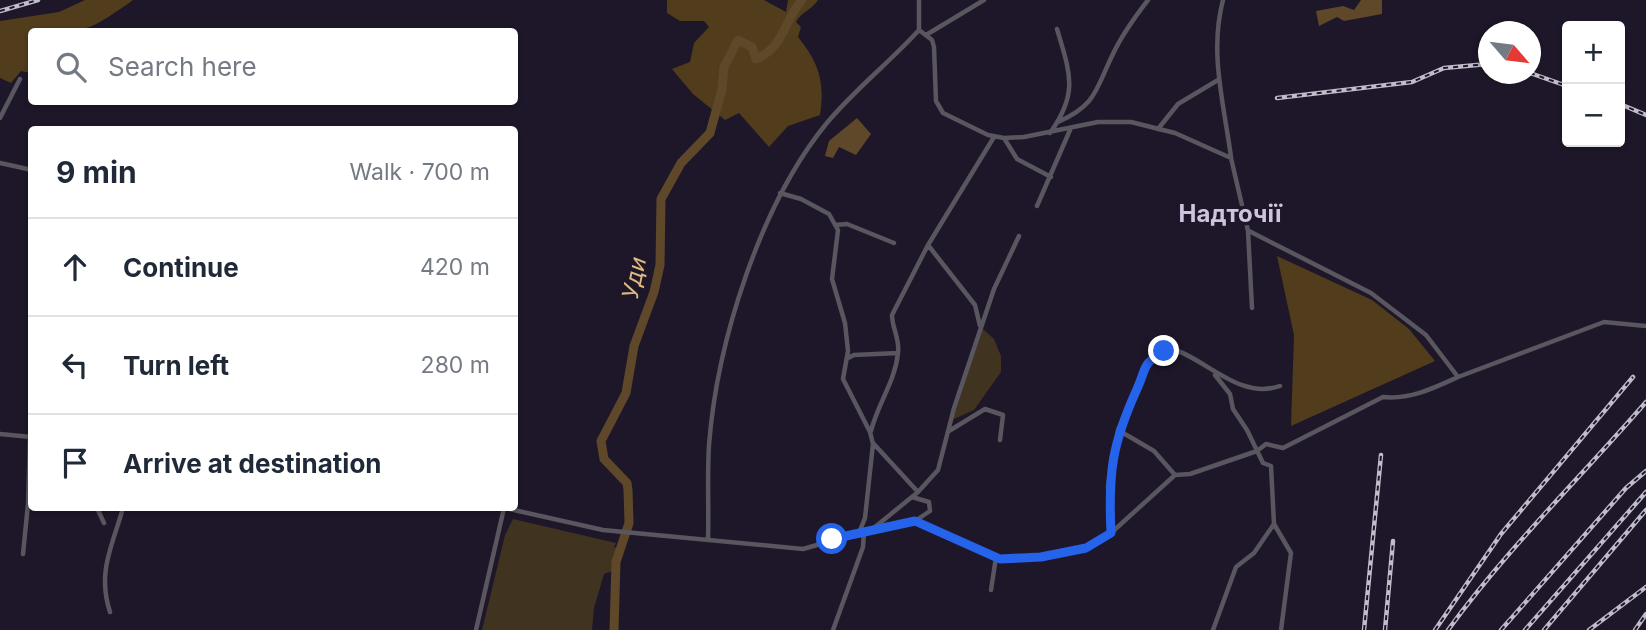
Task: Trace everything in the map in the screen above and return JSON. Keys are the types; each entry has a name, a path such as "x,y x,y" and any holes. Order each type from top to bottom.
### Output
{"street":[{"path":"708,540 709,446 728,335 780,193 825,125 919,30 919,0"},
{"path":"926,34 984,0"},
{"path":"1058,122 1077,114 1096,95 1125,30 1148,0"},
{"path":"1223,0 1217,35 1218,79 1231,158 1248,231 1252,308"},
{"path":"1050,133 1070,97 1072,85 1057,29"},
{"path":"919,30 926,34 934,47 936,101 943,113 994,137 1050,133 1098,122 1131,122 1158,129 1231,158"},
{"path":"0,118 20,79"},
{"path":"1158,129 1178,104 1218,79"},
{"path":"1037,206 1070,129"},
{"path":"870,432 875,415 894,379 898,353 892,315 928,245 994,137"},
{"path":"1004,138 1017,159 1051,177"},
{"path":"0,163 28,169"},
{"path":"780,193 801,199 829,214 838,230 832,279 844,312 847,359 843,379 873,442 865,518 861,532 863,547 833,630"},
{"path":"835,225 847,224 894,243"},
{"path":"1248,231 1371,293 1426,335 1458,377"},
{"path":"873,528 918,492 938,470 994,289 1019,236"},
{"path":"928,245 975,305 981,331"},
{"path":"915,521 996,557 1041,557 1086,548 1111,533 1175,475 1190,474 1257,451 1266,444 1283,448 1383,397 1395,399 1424,393 1458,377 1604,322 1628,322 1646,326"},
{"path":"1111,533 1108,486 1118,430 1149,360 1173,349 1193,357 1211,371 1230,394 1233,409 1263,463 1271,466 1274,524 1291,553 1282,630"},
{"path":"847,359 854,355 898,353"},
{"path":"1211,371 1261,389 1280,386"},
{"path":"948,432 985,409 1003,415 1000,440"},
{"path":"1118,430 1154,451 1175,475"},
{"path":"0,434 28,437"},
{"path":"873,442 918,492"},
{"path":"518,511 603,530 803,549 873,528 915,521 927,515 931,508 925,499 912,497"},
{"path":"23,554 28,504"},
{"path":"98,511 104,523"},
{"path":"110,612 103,591 103,578 122,511"},
{"path":"476,630 503,511"},
{"path":"1213,630 1236,567 1254,553 1274,524"},
{"path":"991,590 996,557"}],"shaded area":[{"path":"85,0 133,0 86,28 28,28 28,72 21,71 11,83 0,78 0,21 59,12"},
{"path":"667,0 764,0 786,12 788,0 818,0 796,22 801,27 798,37 819,73 822,93 820,115 788,126 769,147 739,113 725,120 693,94 672,69 690,62 694,43 709,27 704,21 680,21 667,13"},
{"path":"1361,0 1382,0 1382,14 1344,21 1337,17 1319,26 1316,11 1343,6 1354,10"},
{"path":"857,118 871,134 856,155 839,147 833,158 825,156 829,141"},
{"path":"1277,256 1372,300 1409,329 1435,361 1291,426 1294,335"},
{"path":"983,329 994,339 1001,356 1001,372 974,410 954,419 952,417"},
{"path":"513,519 616,543 614,547 619,548 615,570 604,574 594,608 592,630 482,630 505,535"}],"waterway":[{"name":"Уди","path":"614,630 616,562 629,523 628,490 627,483 604,459 601,441 626,393 634,346 654,292 660,265 661,199 681,163 710,133 722,89 724,67 738,40 752,47 756,59 765,54 778,41 802,0"}],"railway":[{"path":"0,11 38,0"},
{"path":"1277,98 1412,82 1444,68 1478,65"},
{"path":"1541,77 1562,84"},
{"path":"1625,106 1646,115"},
{"path":"1435,630 1501,534 1633,377"},
{"path":"1448,630 1519,542 1646,402"},
{"path":"1364,630 1381,455"},
{"path":"1501,630 1626,488 1646,471"},
{"path":"1525,630 1646,492"},
{"path":"1544,630 1646,510"},
{"path":"1385,630 1393,541"},
{"path":"1589,630 1646,587"},
{"path":"1635,630 1646,614"}],"district":[{"name":"Надточії","path":"1230,213"}],"route":[{"path":"832,539 915,521 1000,559 1041,557 1086,548 1111,533 1108,486 1118,430 1143,377 1146,363 1164,351"}]}
